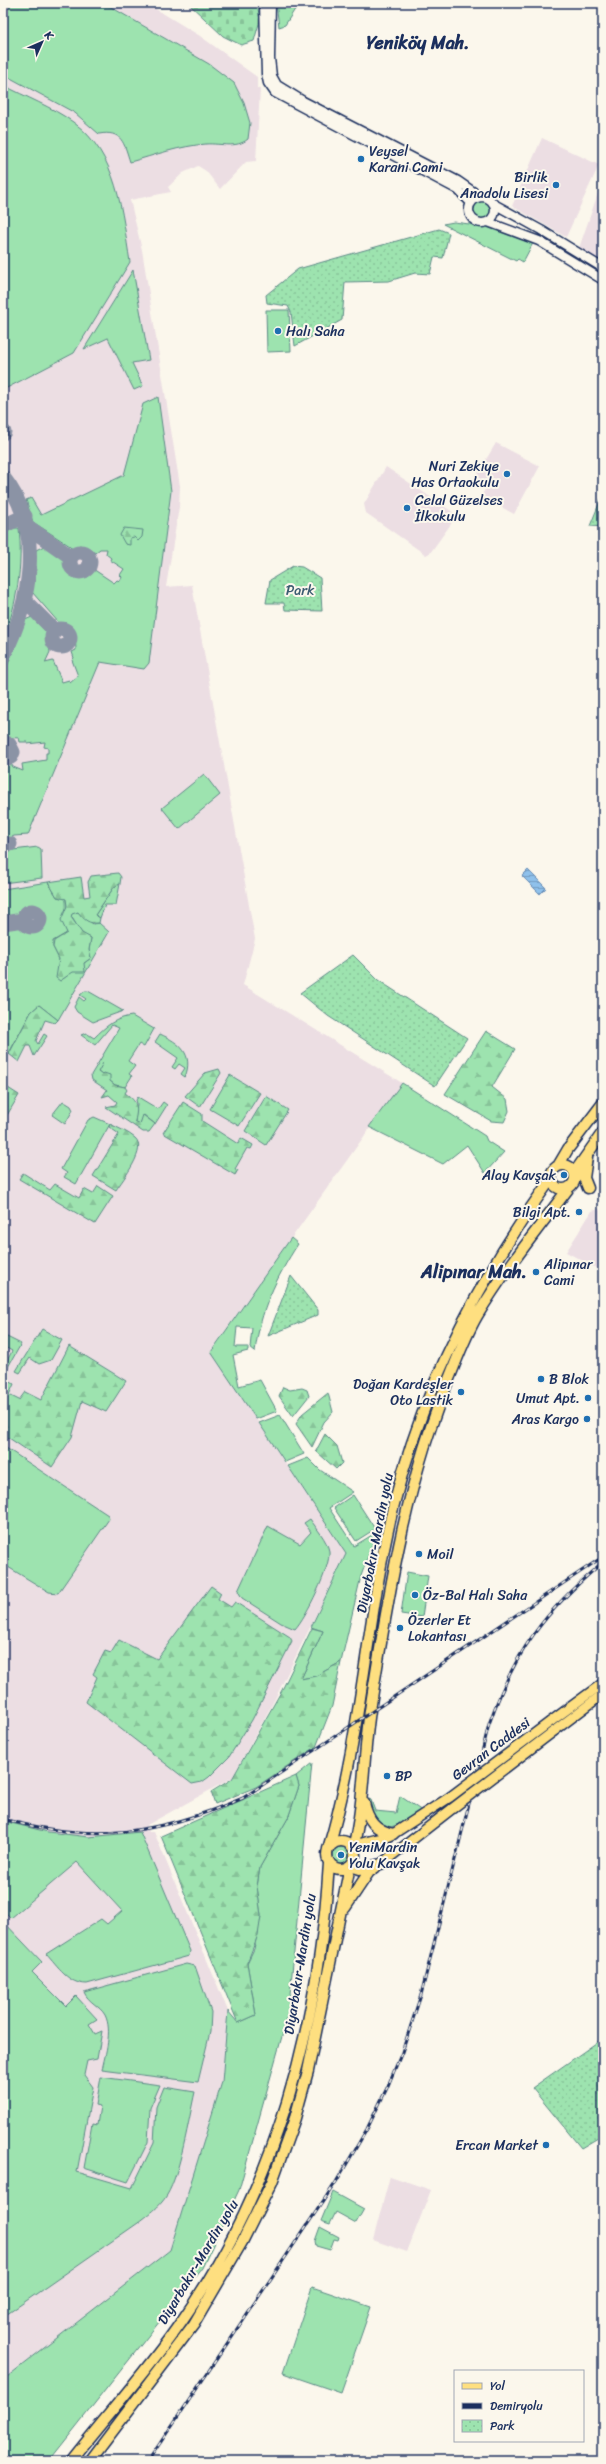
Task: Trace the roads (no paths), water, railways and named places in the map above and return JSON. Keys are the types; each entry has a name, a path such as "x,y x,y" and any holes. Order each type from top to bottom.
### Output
{"highway":[{"path":"558,1166 567,1166 574,1173 575,1181 568,1189 557,1188 551,1179 552,1172 558,1166 603,1103"},
{"path":"574,1173 603,1132"},
{"path":"587,1155 584,1178 588,1188"},
{"name":"Diyarbakır-Mardin yolu","path":"328,1849 354,1730 394,1505 423,1409 450,1344 519,1223 551,1179"},
{"name":"Diyarbakır-Mardin yolu","path":"353,1848 362,1795 362,1775 370,1713 389,1596 406,1506 433,1416 460,1350 477,1316 520,1252 568,1189"},
{"path":"362,1795 367,1816 375,1827 393,1834"},
{"path":"353,1848 364,1841 382,1840 393,1834"},
{"path":"350,1866 354,1858 353,1848 347,1842 338,1841 328,1849 329,1862 341,1869 350,1866 360,1869 381,1864"},
{"name":"Diyarbakır-Mardin yolu","path":"71,2461 182,2322 232,2238 259,2184 284,2117 308,2021 319,1948 329,1862"},
{"path":"341,1915 369,1872 381,1864"},
{"name":"Diyarbakır-Mardin yolu","path":"90,2461 194,2324 242,2242 272,2182 295,2118 308,2071 350,1866"}],"main road":[{"path":"264,3 266,74 268,83 275,93 458,190 471,203"},
{"path":"271,3 270,58 272,76 277,85 303,101 458,181 481,197 488,198 494,204 541,230 603,268"},
{"path":"481,197 471,203 469,209 472,218 479,223 488,222 539,241 603,280"},
{"path":"488,222 494,216 494,204"},
{"name":"Gevran Caddesi","path":"393,1834 552,1727 603,1683"},
{"path":"381,1864 453,1808 552,1727 603,1694"}],"water":[{"path":"528,870 546,888 540,894 522,876"}],"railway":[{"path":"3,1819 36,1827 67,1831 96,1833 125,1831 154,1827 183,1820 243,1798 598,1560"},
{"path":"148,2461 336,2182 367,2129 387,2088 402,2052 421,1995 489,1724 499,1698 509,1675 534,1634 564,1598 603,1562"}],"place":[{"name":"Veysel Karani Cami","path":"361,159"},
{"name":"Birlik Anadolu Lisesi","path":"556,185"},
{"name":"Halı Saha","path":"278,331"},
{"name":"Nuri Zekiye Has Ortaokulu","path":"507,474"},
{"name":"Celal Güzelses İlkokulu","path":"407,508"},
{"name":"Alay Kavşak","path":"564,1175"},
{"name":"Bilgi Apt.","path":"579,1212"},
{"name":"Alipınar Cami","path":"536,1272"},
{"name":"B Blok","path":"541,1379"},
{"name":"Doğan Kardeşler Oto Lastik","path":"461,1392"},
{"name":"Umut Apt.","path":"588,1398"},
{"name":"Aras Kargo","path":"587,1419"},
{"name":"Moil","path":"419,1554"},
{"name":"Öz-Bal Halı Saha","path":"415,1595"},
{"name":"Özerler Et Lokantası","path":"400,1628"},
{"name":"BP","path":"387,1776"},
{"name":"YeniMardin Yolu Kavşak","path":"341,1855"},
{"name":"Ercan Market","path":"546,2145"}],"district":[{"name":"Yeniköy Mah.","path":"418,43"},
{"name":"Alipınar Mah.","path":"474,1272"}],"park label":[{"name":"Park","path":"300,590"}]}
